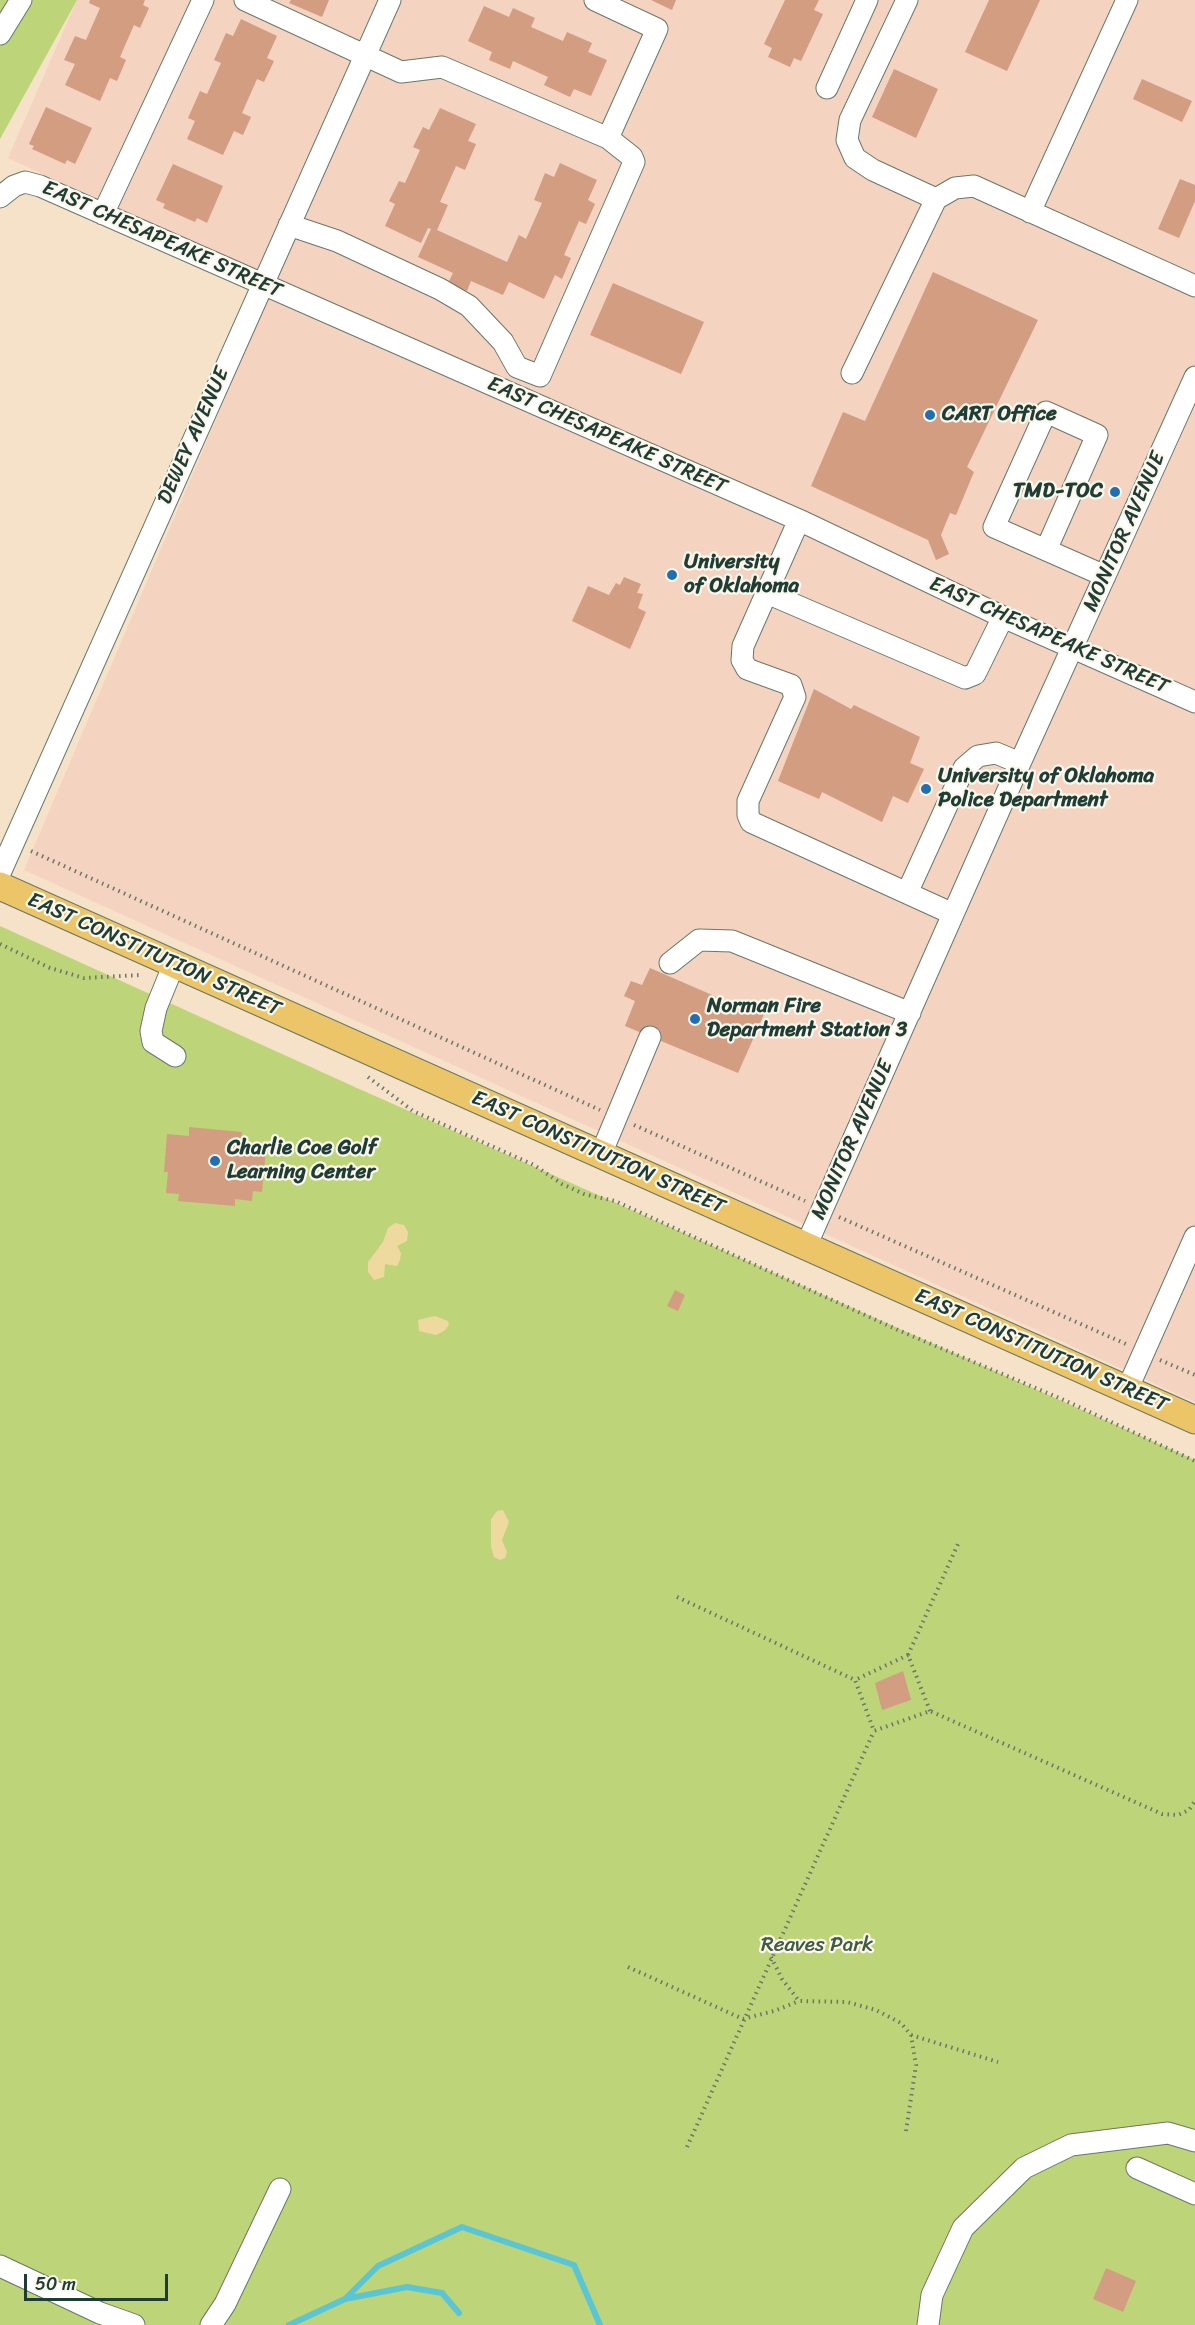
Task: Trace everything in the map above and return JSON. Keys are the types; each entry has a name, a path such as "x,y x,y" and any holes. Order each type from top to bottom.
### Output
{"main road":[{"name":"EAST CONSTITUTION STREET","path":"0,886 170,974 601,1154 1195,1420"}],"street":[{"path":"0,34 21,0"},
{"path":"104,214 202,0"},
{"path":"245,0 401,72 442,67 608,138 632,157 634,162 540,376 517,367 503,342 469,306 440,289 337,241 289,225"},
{"name":"DEWEY AVENUE","path":"0,873 390,0"},
{"path":"827,88 867,0"},
{"path":"907,0 850,120 848,140 855,158 936,199"},
{"path":"1030,212 1128,0"},
{"path":"602,1 657,29 608,138"},
{"name":"EAST CHESAPEAKE STREET","path":"7,191 25,182 40,186 799,520 1003,617 1195,702"},
{"path":"852,373 936,199 955,188 974,186 1195,286"},
{"path":"519,397 530,372"},
{"name":"MONITOR AVENUE","path":"806,1246 1020,763 1195,377"},
{"path":"1046,550 1097,435 1046,412 994,527 1046,550 1105,576"},
{"path":"799,520 743,646 742,660 747,669 791,685 795,697 748,801 748,815 751,822 953,914"},
{"path":"766,593 965,678 975,674 1003,617"},
{"path":"907,892 964,768 978,756 996,753 1020,763"},
{"path":"670,963 699,940 732,941 910,1013"},
{"path":"170,974 151,1020 151,1031 153,1042 175,1056"},
{"path":"601,1154 650,1037"},
{"path":"1127,1390 1195,1237"},
{"path":"928,2325 933,2295 963,2228 1024,2168 1071,2145 1167,2133 1195,2141"},
{"path":"1137,2168 1195,2194"},
{"path":"211,2325 225,2304 280,2189"},
{"path":"0,2266 100,2313 134,2325"}],"path":[{"path":"0,944 50,968 84,978 170,974"},
{"path":"359,1072 380,1084 413,1111 534,1165 562,1184 584,1194 615,1201 898,1330 1064,1400 1195,1461"},
{"path":"855,1680 908,1655 958,1544"},
{"path":"677,1597 855,1680 874,1731 687,2147"},
{"path":"908,1655 930,1711"},
{"path":"874,1731 930,1711 1162,1814 1178,1815 1189,1810 1195,1801"},
{"path":"771,1957 782,1979 799,2001"},
{"path":"628,1967 743,2019 774,2011 799,2001 847,2002 876,2010 901,2024 910,2035 916,2065 906,2131"},
{"path":"910,2035 998,2062"}],"shaded area":[{"name":"University of Oklahoma","path":"77,0 1195,0 1195,1402 24,870 275,281 8,158"}],"green space":[{"path":"0,0 77,0 0,139"},
{"name":"Reaves Park","path":"0,926 357,1088 1195,1460 1195,2325 0,2325"}],"sand":[{"path":"395,1223 404,1225 408,1232 407,1241 397,1246 401,1253 400,1260 397,1266 385,1264 384,1277 374,1280 368,1272 368,1262 383,1242 388,1228"},
{"path":"435,1316 448,1321 449,1325 444,1331 436,1335 419,1331 418,1320"},
{"path":"503,1510 509,1522 502,1540 507,1552 505,1558 500,1560 494,1557 491,1547 491,1519 497,1511"}],"building":[{"path":"90,0 145,0 143,5 149,8 140,28 134,25 120,57 126,60 117,81 110,78 100,101 65,85 75,64 64,60 75,36 86,40 100,8 89,3"},
{"path":"291,0 329,0 322,17 289,3"},
{"path":"651,0 676,0 672,10"},
{"path":"785,0 819,0 814,10 823,14 801,61 794,58 790,67 768,57 772,48 764,44"},
{"path":"989,0 1040,0 1007,71 965,52"},
{"path":"484,6 509,17 513,8 535,18 531,27 563,41 567,32 592,43 588,52 607,60 591,96 574,89 570,97 544,85 548,77 513,61 510,69 489,60 492,52 468,41"},
{"path":"241,19 277,36 267,58 274,61 264,82 257,79 242,113 251,117 243,135 234,131 223,155 187,139 195,121 188,118 200,91 207,94 221,63 214,60 226,33 233,36"},
{"path":"894,69 938,89 916,138 872,117"},
{"path":"1142,79 1192,101 1182,122 1133,99"},
{"path":"46,107 92,128 75,164 67,160 65,164 32,149 34,146 29,144"},
{"path":"440,108 476,124 468,141 476,144 465,170 456,166 440,202 448,205 437,230 507,262 519,235 526,239 542,203 534,200 545,173 554,177 560,163 597,180 588,200 595,204 586,224 579,221 564,255 571,258 562,279 555,275 544,299 509,282 503,295 471,281 467,291 448,283 453,273 418,257 431,229 428,228 421,243 385,226 395,204 389,201 399,181 405,183 420,150 413,147 423,127 429,130"},
{"path":"173,164 223,186 207,223 197,218 195,222 163,208 165,204 156,200"},
{"path":"1180,179 1195,185 1195,201 1179,238 1158,229"},
{"name":"CART Office","path":"933,272 1038,320 967,467 974,472 956,515 950,513 941,535 949,554 936,560 928,540 811,486 843,412 865,421"},
{"path":"613,283 704,322 681,374 590,335"},
{"path":"624,577 641,584 637,593 643,594 638,608 646,612 630,649 572,621 588,586 609,595 616,583 620,585"},
{"name":"University of Oklahoma Police Department","path":"814,689 851,709 854,705 920,737 910,763 924,769 908,803 893,796 882,822 822,792 819,799 778,781"},
{"name":"Norman Fire Department Station 3","path":"650,968 742,1008 745,1003 765,1012 738,1073 625,1026 635,1001 624,996 631,981 642,985"},
{"name":"Charlie Coe Golf Learning Center","path":"189,1127 242,1132 240,1148 266,1150 262,1192 253,1191 252,1201 235,1199 235,1206 178,1201 179,1194 166,1193 168,1172 164,1172 167,1134 189,1136"},
{"path":"675,1290 685,1295 678,1311 667,1306"},
{"path":"903,1671 911,1700 882,1710 875,1683"},
{"path":"1106,2268 1136,2281 1123,2312 1093,2299"}],"waterway":[{"path":"345,2299 378,2266 462,2227 574,2265 600,2325"},
{"path":"289,2325 345,2299 407,2287 442,2293 459,2313"}],"place":[{"name":"CART Office","path":"930,415"},
{"name":"TMD-TOC","path":"1115,492"},
{"name":"University of Oklahoma","path":"672,575"},
{"name":"University of Oklahoma Police Department","path":"926,789"},
{"name":"Norman Fire Department Station 3","path":"695,1019"},
{"name":"Charlie Coe Golf Learning Center","path":"215,1161"}]}
